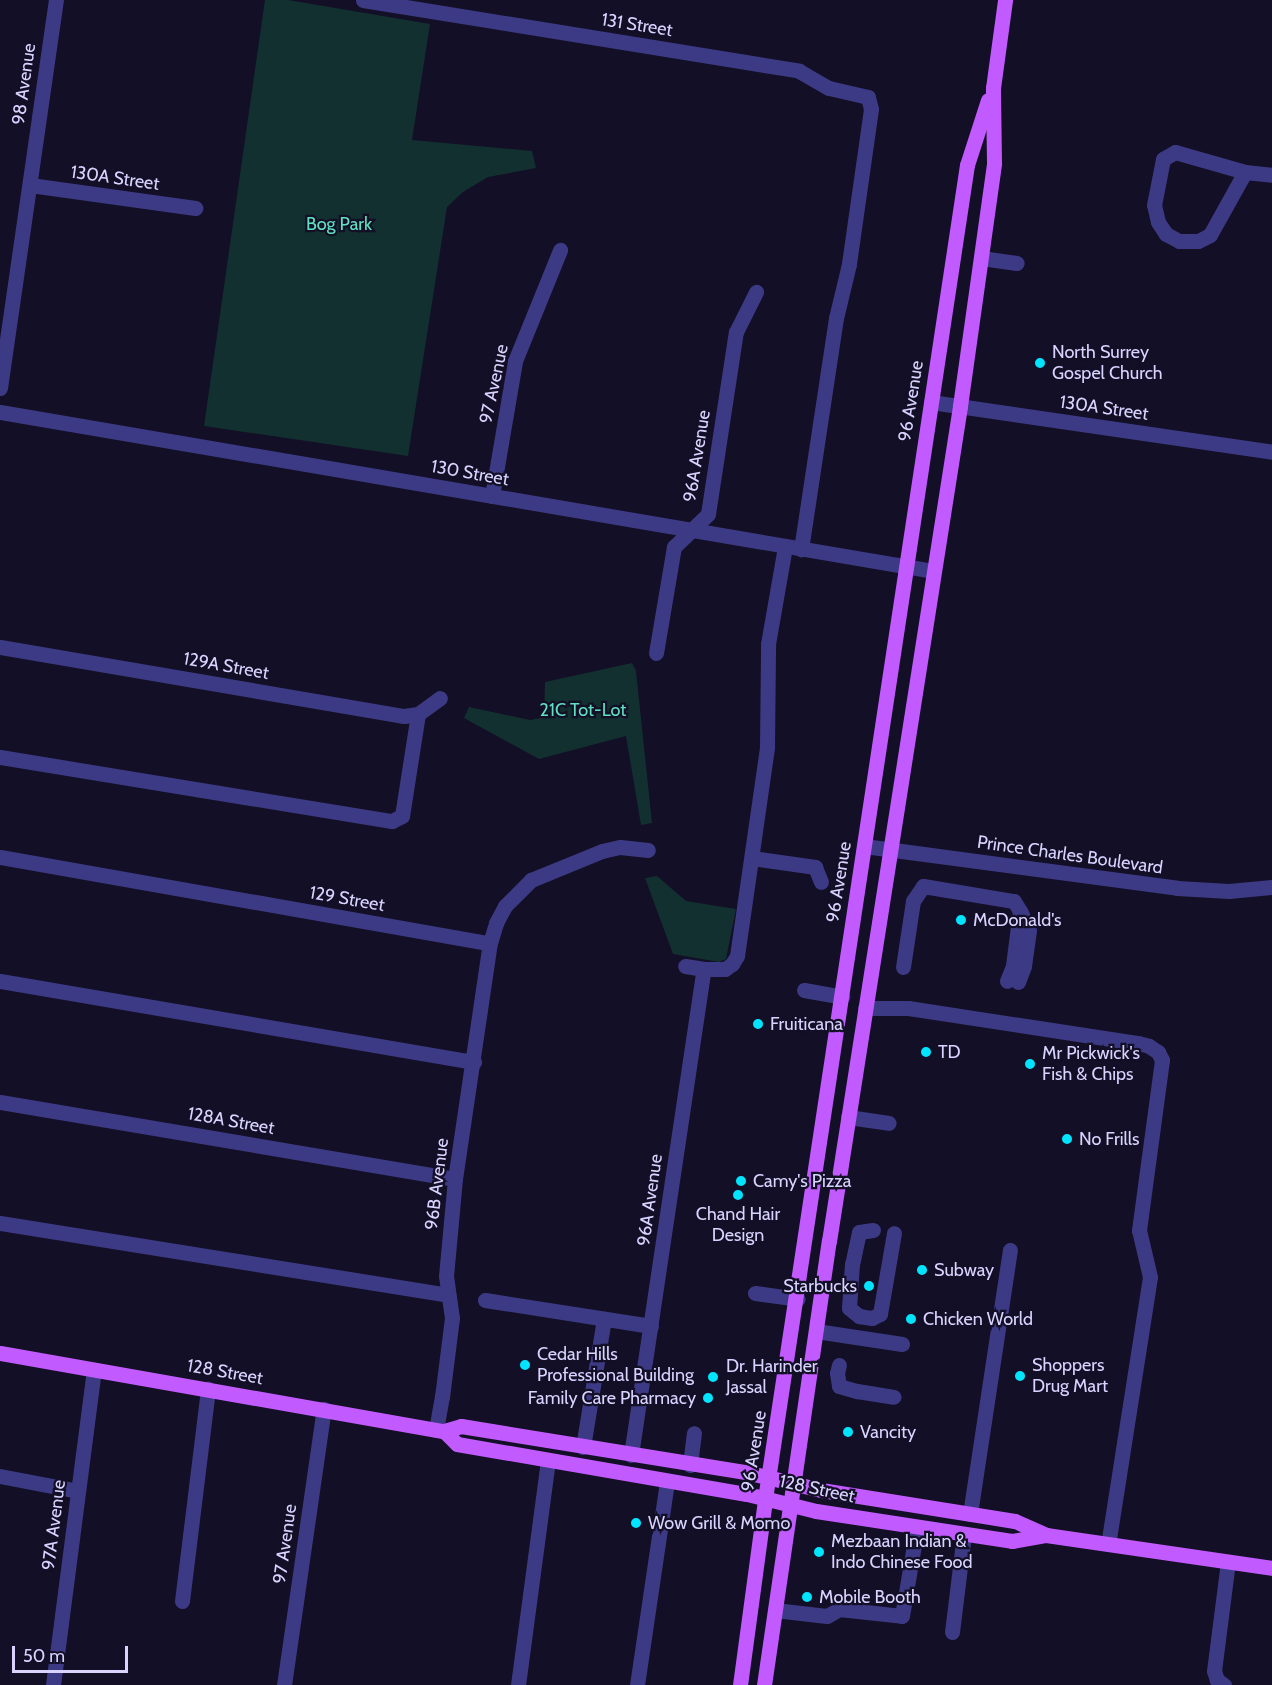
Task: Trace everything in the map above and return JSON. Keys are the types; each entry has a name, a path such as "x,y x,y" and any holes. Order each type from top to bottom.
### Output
{"main road":[{"name":"96 Avenue","path":"764,1685 834,1204 960,406 994,163 993,88 1005,0"},
{"name":"96 Avenue","path":"740,1685 765,1498 798,1299 967,165 993,88"},
{"path":"829,1080 848,1117"},
{"path":"819,1155 834,1204"},
{"name":"128 Street","path":"0,1353 324,1408 440,1431 461,1426 769,1478 792,1484 1015,1521 1046,1535 1272,1568"},
{"name":"128 Street","path":"440,1431 457,1444 916,1527 1012,1541 1046,1535"}],"street":[{"name":"98 Avenue","path":"0,388 56,0"},
{"name":"131 Street","path":"363,0 799,71 829,88 864,94 871,105 849,264 836,318 793,548"},
{"path":"1245,172 1210,235 1198,241 1179,241 1166,234 1158,222 1154,205 1163,159 1175,152 1245,172 1272,175"},
{"name":"130A Street","path":"30,185 195,208"},
{"name":"97 Avenue","path":"492,496 515,361 560,250"},
{"path":"981,258 1017,263"},
{"name":"96A Avenue","path":"656,653 674,547 708,513 736,332 756,292"},
{"name":"130A Street","path":"931,402 1272,452"},
{"name":"130 Street","path":"0,412 933,572"},
{"path":"685,966 725,969 737,956 767,747 768,644 793,548"},
{"name":"129A Street","path":"0,647 404,716 418,714"},
{"path":"0,756 392,820 402,816 418,714 440,698"},
{"name":"Prince Charles Boulevard","path":"864,846 1177,888 1229,891 1272,887"},
{"path":"490,943 496,923 505,906 531,880 602,851 620,847 648,850"},
{"name":"129 Street","path":"0,857 490,943"},
{"path":"752,858 815,867 821,882"},
{"path":"903,967 913,901 923,886 1014,901 1020,911 1013,981"},
{"name":"96B Avenue","path":"440,1431 452,1318 446,1276 455,1179 490,943"},
{"name":"96A Avenue","path":"631,1455 704,969"},
{"path":"0,981 474,1062"},
{"path":"804,990 842,997"},
{"path":"865,1008 908,1008 1138,1043 1158,1052 1162,1060 1139,1230 1150,1277 1108,1544"},
{"name":"128A Street","path":"0,1102 455,1179"},
{"path":"848,1117 889,1123"},
{"path":"0,1223 448,1295"},
{"path":"873,1230 859,1233 852,1264 849,1308 859,1316 872,1318 880,1314 894,1233"},
{"path":"970,1514 1010,1250"},
{"path":"755,1293 798,1299"},
{"path":"485,1300 651,1326"},
{"path":"584,1447 603,1318"},
{"path":"816,1331 902,1344"},
{"path":"839,1365 837,1373 839,1386 894,1397"},
{"name":"97A Avenue","path":"53,1685 94,1370"},
{"path":"182,1601 208,1389"},
{"name":"97 Avenue","path":"284,1685 324,1408"},
{"path":"690,1465 694,1433"},
{"path":"518,1685 548,1460"},
{"path":"0,1476 78,1491"},
{"path":"637,1685 667,1481"},
{"path":"775,1610 827,1616 839,1609 902,1616 916,1527"},
{"path":"952,1632 964,1534"},
{"path":"1224,1685 1217,1680 1214,1666 1228,1562"}],"green space":[{"name":"Bog Park","path":"265,0 288,0 430,24 412,140 532,151 536,168 488,177 463,192 447,207 408,456 204,426"},
{"name":"21C Tot-Lot","path":"632,663 636,671 652,823 641,825 626,736 539,759 464,718 469,707 530,720 544,717 545,682"},
{"path":"657,876 686,901 736,909 726,959 719,962 673,954 645,878"}],"place":[{"name":"North Surrey Gospel Church","path":"1040,363"},
{"name":"McDonald's","path":"961,920"},
{"name":"Fruiticana","path":"758,1024"},
{"name":"TD","path":"926,1052"},
{"name":"Mr Pickwick's Fish & Chips","path":"1030,1064"},
{"name":"No Frills","path":"1067,1139"},
{"name":"Camy's Pizza","path":"741,1181"},
{"name":"Chand Hair Design","path":"738,1195"},
{"name":"Subway","path":"922,1270"},
{"name":"Starbucks","path":"869,1286"},
{"name":"Chicken World","path":"911,1319"},
{"name":"Cedar Hills Professional Building","path":"525,1365"},
{"name":"Shoppers Drug Mart","path":"1020,1376"},
{"name":"Dr. Harinder Jassal","path":"713,1377"},
{"name":"Family Care Pharmacy","path":"708,1398"},
{"name":"Vancity","path":"848,1432"},
{"name":"Wow Grill & Momo","path":"636,1523"},
{"name":"Mezbaan Indian & Indo Chinese Food","path":"819,1552"},
{"name":"Mobile Booth","path":"807,1597"}]}
